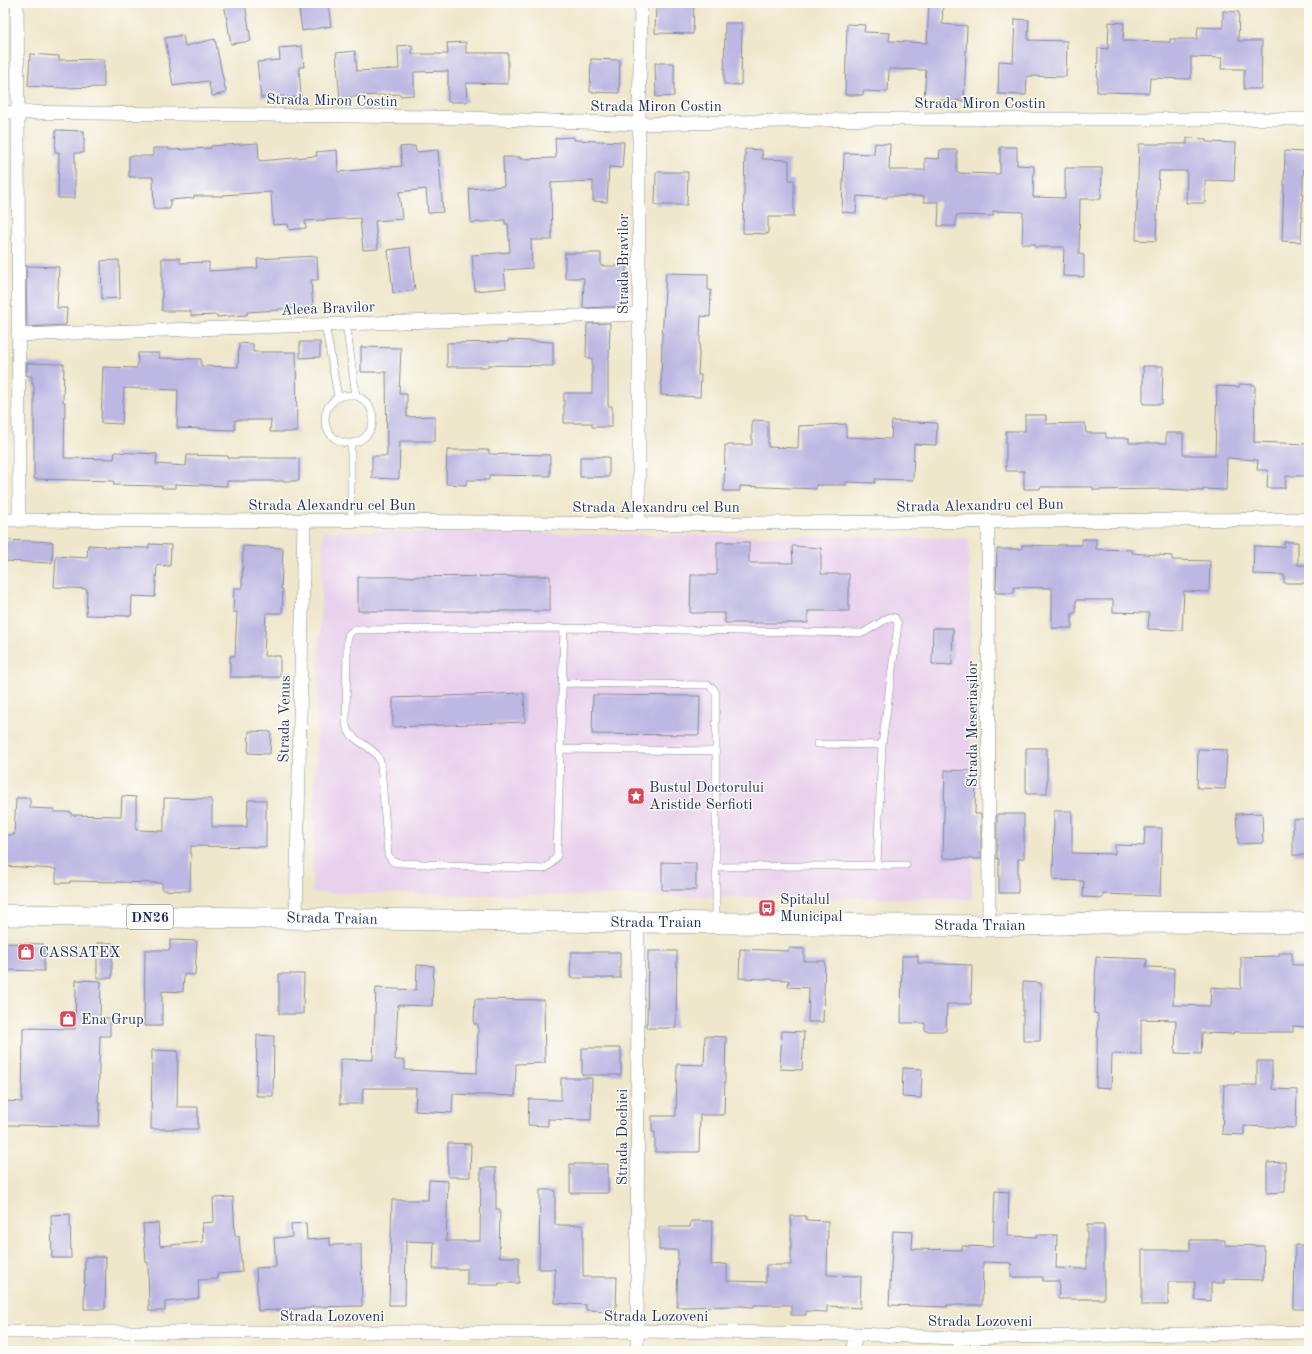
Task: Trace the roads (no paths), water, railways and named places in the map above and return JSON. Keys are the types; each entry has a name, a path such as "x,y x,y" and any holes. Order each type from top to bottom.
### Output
{"main road":[{"name":"Strada Traian","path":"3,916 296,918 638,923 716,922 989,926 1135,922 1309,923"}],"street":[{"path":"17,3 19,521"},
{"name":"Strada Bravilor","path":"639,524 639,124 641,3"},
{"name":"Strada Miron Costin","path":"3,112 434,117 639,124 879,119 1309,119"},
{"name":"Aleea Bravilor","path":"18,335 639,314"},
{"name":"Strada Alexandru cel Bun","path":"3,520 229,522 304,520 639,524 1309,519"},
{"name":"Strada Venus","path":"296,918 304,520"},
{"name":"Strada Meseriașilor","path":"988,521 989,926"},
{"name":"Strada Dochiei","path":"637,1351 638,923"},
{"name":"Strada Lozoveni","path":"3,1332 637,1331 856,1334 956,1338 1309,1332"},
{"path":"852,1351 856,1334"},
{"path":"956,1338 966,1351"}],"lane":[{"path":"346,323 356,396"},
{"path":"326,324 338,397"},
{"path":"347,395 356,396 362,399 371,409 373,417 372,426 368,434 362,440 351,444 335,440 325,427 325,412 329,405 338,397 347,395"},
{"path":"351,444 351,521"},
{"path":"564,628 557,856 544,869 393,862 388,855 381,766 379,759 376,754 347,730 346,725 347,641 349,634 354,630 564,628 863,633 890,616 894,618 898,624 882,745 877,865"},
{"path":"562,683 708,685 713,688 716,694 716,922"},
{"path":"818,744 882,745"},
{"path":"560,749 715,751"},
{"path":"716,867 906,865"}],"place":[{"name":"Bustul Doctorului Aristide Serfioti","path":"636,796"},
{"name":"Spitalul Municipal","path":"767,908"},
{"name":"CASSATEX","path":"26,952"},
{"name":"Ena Grup","path":"68,1019"}]}
